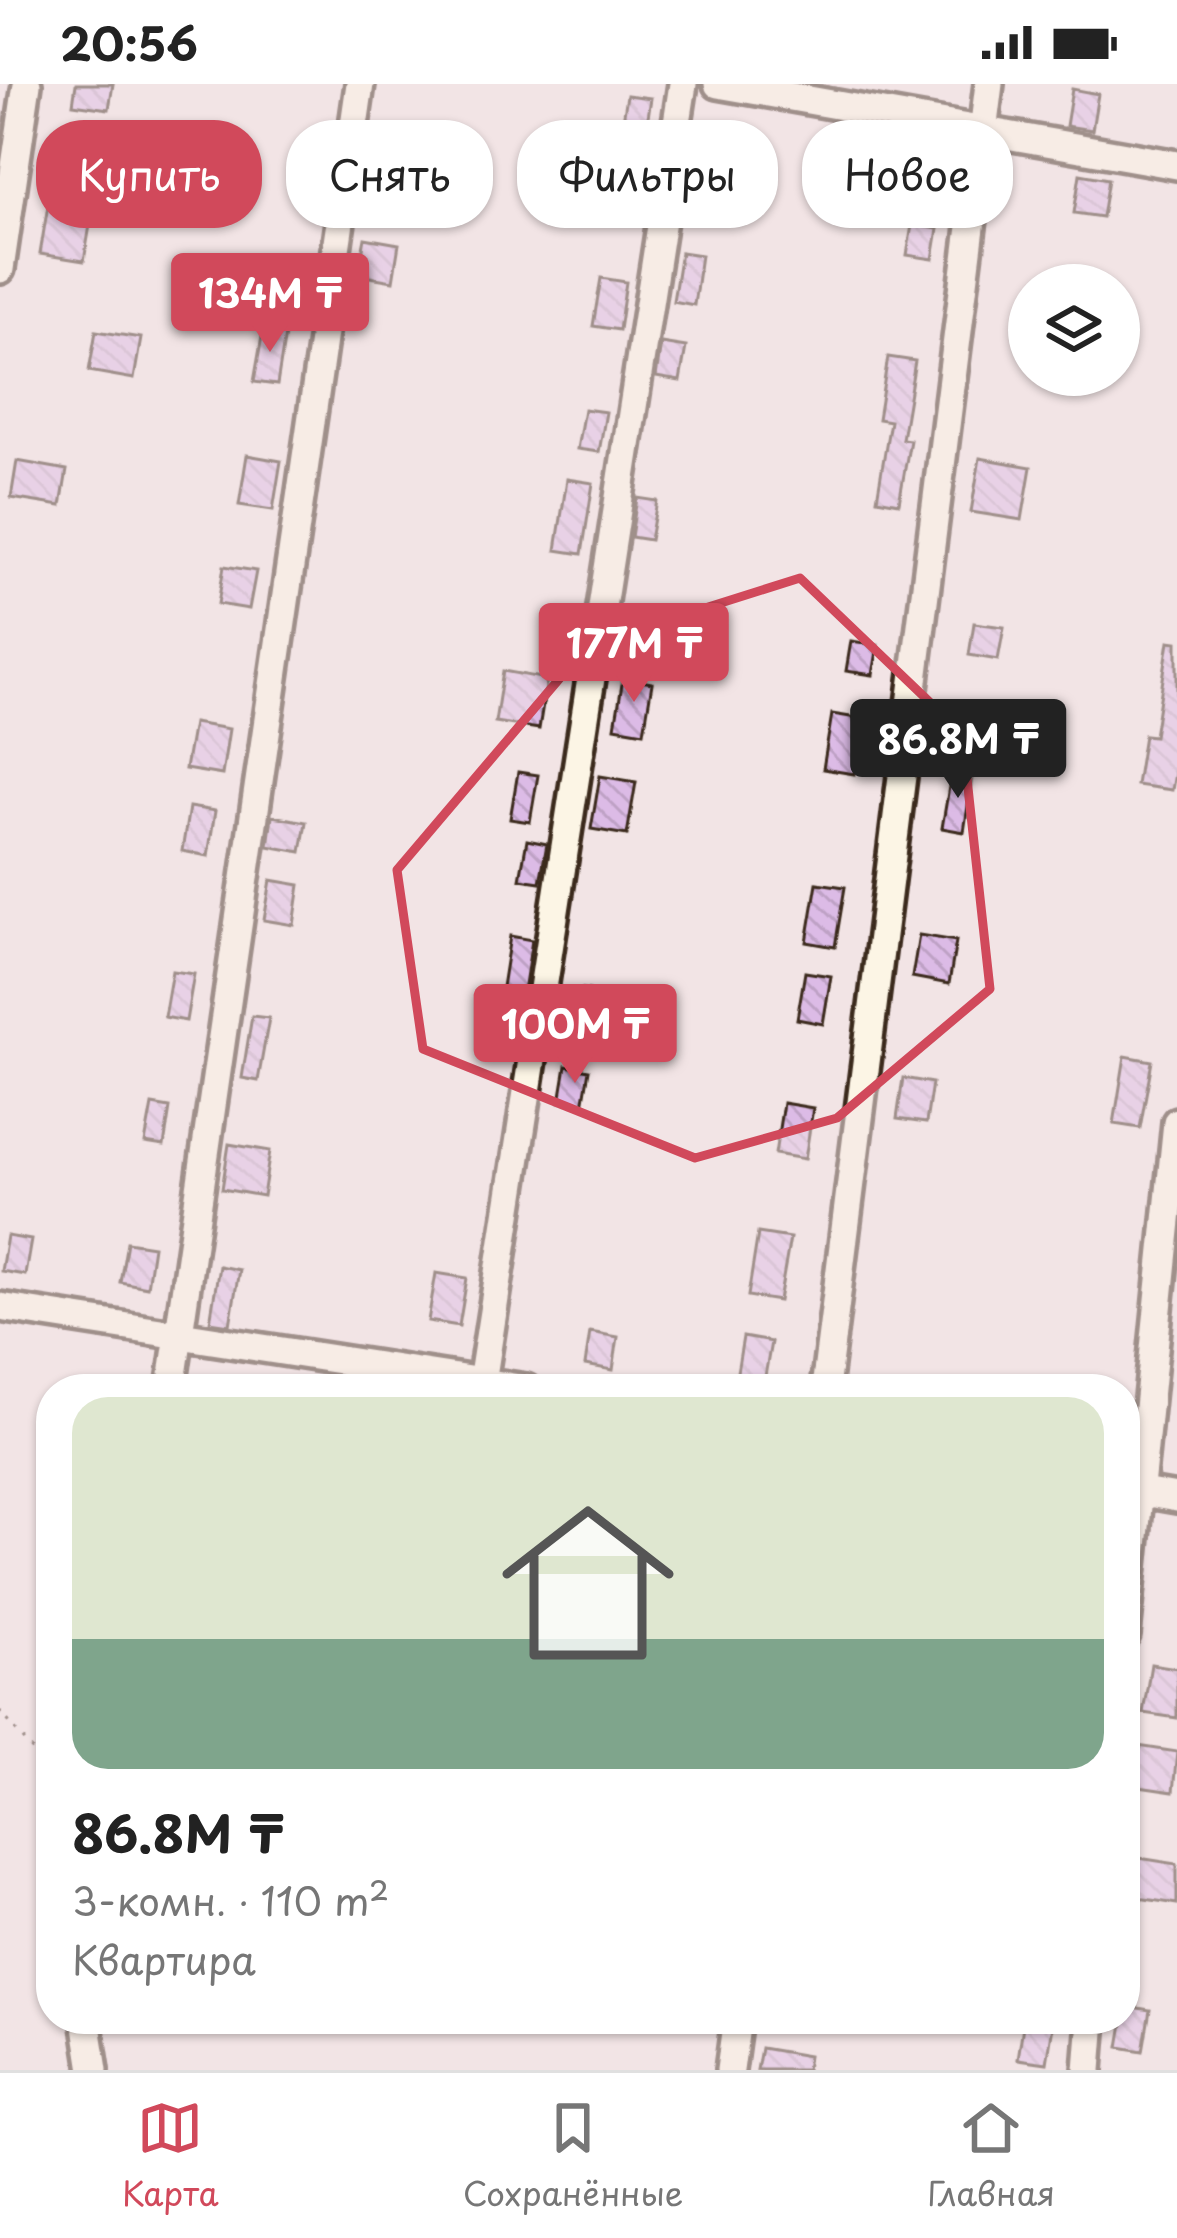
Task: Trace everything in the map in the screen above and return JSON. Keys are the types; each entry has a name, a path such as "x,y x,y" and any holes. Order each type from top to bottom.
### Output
{"street":[{"path":"0,269 27,84"},
{"path":"173,1374 360,84"},
{"path":"483,1374 683,84"},
{"path":"718,84 925,120"},
{"path":"984,120 989,84"},
{"path":"1013,135 1177,165"},
{"path":"827,1374 971,228"},
{"path":"1140,1418 1177,1123"},
{"path":"0,1307 415,1374"},
{"path":"1140,1492 1177,1498"},
{"path":"88,2034 94,2070"},
{"path":"730,2070 735,2034"},
{"path":"1088,2070 1091,2034"}],"path":[{"path":"0,1711 36,1755"}],"highlighted area":[{"path":"800,578 962,733 990,989 837,1118 695,1158 423,1049 397,870 588,645"}],"building":[{"path":"76,84 113,84 109,109 73,104"},
{"path":"1072,89 1098,94 1092,130 1066,126"},
{"path":"627,95 651,98 648,120 623,120"},
{"path":"1080,174 1108,179 1102,217 1074,213"},
{"path":"44,228 90,228 84,261 40,254"},
{"path":"912,228 938,229 933,259 907,255"},
{"path":"365,238 399,244 393,281 358,275"},
{"path":"681,252 701,255 694,305 673,301"},
{"path":"601,278 626,282 619,330 593,326"},
{"path":"264,325 286,328 277,385 254,382"},
{"path":"96,331 141,338 134,379 89,371"},
{"path":"661,343 686,347 680,381 656,377"},
{"path":"888,357 915,361 902,439 910,440 899,503 877,499 890,421 878,419"},
{"path":"584,409 606,412 599,452 577,449"},
{"path":"247,455 281,461 273,510 239,505"},
{"path":"980,458 1031,467 1022,520 971,512"},
{"path":"17,461 67,470 61,506 11,498"},
{"path":"567,479 593,483 582,554 556,550"},
{"path":"637,498 657,501 650,540 631,537"},
{"path":"224,566 256,571 249,609 218,604"},
{"path":"974,623 1004,627 998,660 969,655"},
{"path":"851,641 878,645 873,675 846,671"},
{"path":"1169,641 1177,642 1177,761 1172,790 1136,785 1144,735 1154,736"},
{"path":"503,671 547,679 539,729 495,722"},
{"path":"623,678 652,683 644,732 615,727"},
{"path":"832,714 863,719 854,774 823,769"},
{"path":"193,723 229,729 222,775 185,769"},
{"path":"952,769 973,772 964,832 942,828"},
{"path":"518,772 538,775 530,822 510,819"},
{"path":"600,776 636,782 627,835 591,829"},
{"path":"189,807 215,811 208,856 182,851"},
{"path":"272,816 306,822 301,852 268,846"},
{"path":"527,840 547,844 540,882 520,879"},
{"path":"271,880 300,885 294,925 264,920"},
{"path":"817,883 845,887 835,947 807,942"},
{"path":"919,935 956,941 949,984 912,977"},
{"path":"510,936 532,940 524,991 502,987"},
{"path":"172,971 194,974 186,1021 164,1017"},
{"path":"805,972 831,976 823,1024 797,1019"},
{"path":"583,989 616,995 608,1046 574,1041"},
{"path":"252,1016 269,1018 258,1081 242,1078"},
{"path":"1125,1056 1152,1061 1140,1128 1114,1124"},
{"path":"566,1066 589,1070 583,1106 560,1102"},
{"path":"903,1078 932,1083 926,1123 897,1119"},
{"path":"783,1103 813,1108 805,1159 775,1154"},
{"path":"152,1105 170,1108 164,1146 145,1143"},
{"path":"229,1144 270,1151 263,1196 222,1189"},
{"path":"758,1233 790,1238 779,1301 748,1296"},
{"path":"7,1236 31,1240 25,1275 1,1271"},
{"path":"127,1242 153,1246 147,1287 120,1282"},
{"path":"219,1266 239,1270 230,1325 210,1322"},
{"path":"436,1273 467,1278 459,1326 428,1321"},
{"path":"590,1332 618,1337 613,1370 585,1365"},
{"path":"743,1337 771,1342 765,1374 737,1374"},
{"path":"1151,1664 1177,1668 1177,1718 1143,1713"},
{"path":"1140,1746 1177,1752 1173,1792 1140,1787"},
{"path":"1140,1858 1177,1864 1177,1904 1140,1898"},
{"path":"1140,2008 1150,2010 1143,2051 1119,2047 1121,2034 1140,2034"},
{"path":"1022,2034 1052,2034 1047,2063 1018,2059"},
{"path":"761,2048 808,2056 806,2070 757,2070"}]}
